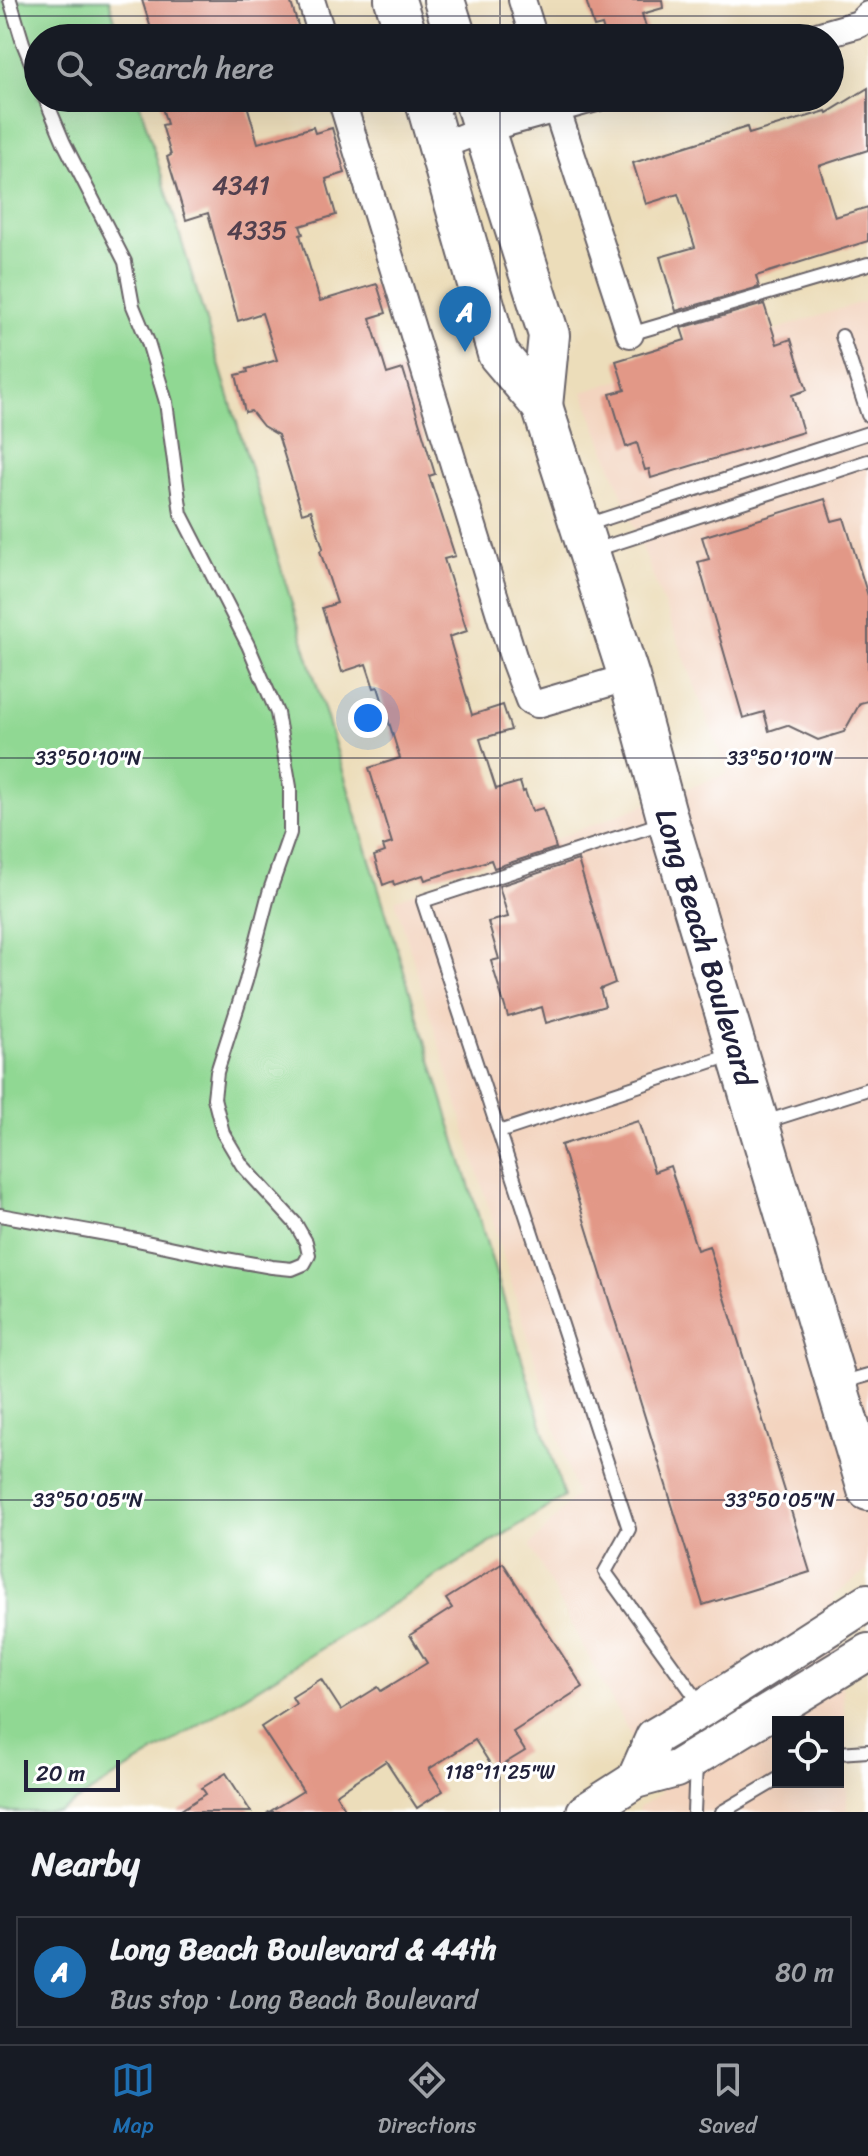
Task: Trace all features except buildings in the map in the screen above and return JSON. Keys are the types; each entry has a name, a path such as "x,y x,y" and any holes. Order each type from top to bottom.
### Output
{"main road":[{"path":"395,0 403,24"},
{"path":"444,0 452,24"},
{"name":"Long Beach Boulevard","path":"429,112 498,354 542,406 629,677 668,821 758,1124 852,1380 868,1490"},
{"name":"Long Beach Boulevard","path":"479,114 549,335 542,406"}],"street":[{"path":"311,0 319,24"},
{"path":"522,0 530,24"},
{"path":"844,28 859,24 868,15"},
{"path":"345,112 529,700 537,704 629,677"},
{"path":"557,112 630,334"},
{"path":"440,146 479,114"},
{"path":"635,1780 654,1737 868,1602"},
{"path":"585,1812 635,1780 676,1769 868,1652"}],"lane":[{"path":"10,0 24,45"},
{"path":"0,1215 272,1267 292,1269 304,1264 309,1255 306,1242 295,1223 242,1165 223,1133 214,1098 217,1072 246,981 269,893 290,833 290,787 277,713 248,645 181,514 166,402 148,342 133,306 125,262 51,112"},
{"path":"630,334 868,264"},
{"path":"842,336 868,415"},
{"path":"584,539 868,433"},
{"path":"584,539 868,461"},
{"path":"668,821 423,901 629,1529 605,1572 703,1708"},
{"path":"499,1132 737,1053"},
{"path":"758,1124 868,1089"},
{"path":"844,1753 868,1751"},
{"path":"694,1812 696,1757"},
{"path":"722,1812 772,1783"}],"shaded area":[{"path":"868,300 868,1570 834,1596 847,1744 847,1812 640,1812 638,1808 661,1793 530,1546 576,1495 395,900 728,773 583,392"}],"green space":[{"path":"0,0 109,0 116,24 24,24 24,112 142,112 564,1497 59,1812 0,1812"}],"place":[{"name":"Long Beach Boulevard & 44th","path":"465,352"}]}
